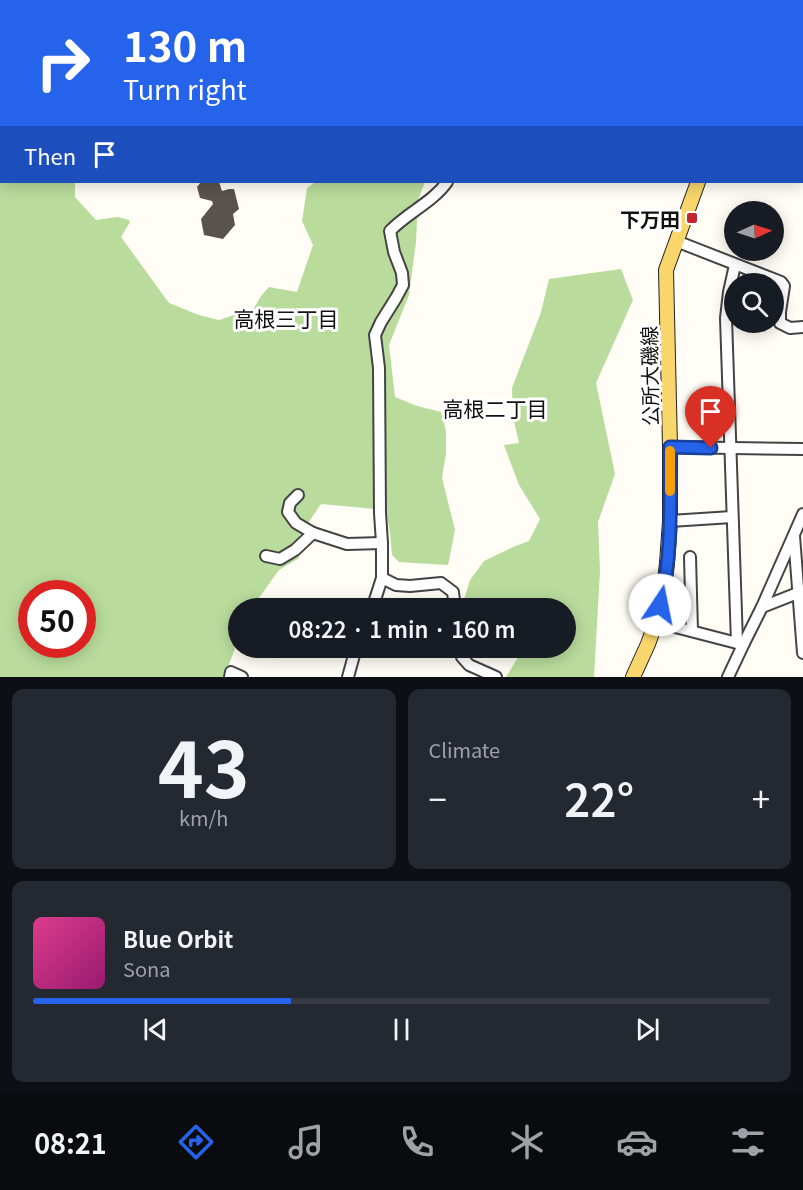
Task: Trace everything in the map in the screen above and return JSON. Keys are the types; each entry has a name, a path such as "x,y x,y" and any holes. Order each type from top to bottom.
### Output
{"main road":[{"name":"公所大磯線","path":"633,677 656,622 664,589 670,521 666,270 698,183"}],"street":[{"path":"376,598 382,578 382,543 379,368 375,335 403,285 402,273 394,252 390,231 400,220 439,192 446,183"},
{"path":"676,241 781,282 784,286 780,323 790,328 803,327"},
{"path":"735,265 726,318 732,517 740,643"},
{"path":"670,447 803,449"},
{"path":"298,495 290,504 288,512 296,523 313,533 347,544 382,543"},
{"path":"728,677 740,643 762,607 803,514"},
{"path":"670,521 732,517"},
{"path":"794,532 801,591 803,653"},
{"path":"266,556 280,559 295,550 313,533"},
{"path":"690,557 692,631"},
{"path":"382,578 403,586 441,583 453,592 454,598"},
{"path":"762,607 801,591"},
{"path":"656,622 740,643"},
{"path":"348,677 353,658"},
{"path":"463,658 469,665 496,677"},
{"path":"230,677 231,672 242,677"}],"green space":[{"path":"0,183 75,183 75,197 96,220 118,217 129,220 121,237 169,303 219,320 254,308 269,287 297,292 313,245 302,221 307,188 314,183 425,183 418,200 416,242 409,295 389,345 395,397 441,412 446,431 446,453 442,478 455,530 448,565 399,562 392,555 386,510 321,504 296,541 299,558 279,570 259,598 228,598 228,658 231,658 224,677 0,677"},
{"path":"621,269 633,300 596,383 615,474 598,522 600,571 594,677 506,677 518,658 576,658 576,598 464,598 470,580 484,561 529,541 540,519 519,485 504,445 519,443 513,417 512,388 541,312 549,279"}],"building":[{"path":"200,183 219,183 222,191 234,189 239,209 233,214 235,225 223,239 204,235 201,219 213,204 212,201 200,198 197,187"}],"slow traffic":[{"path":"670,451 670,491"}],"place":[{"name":"下万田","path":"692,218"}],"district":[{"name":"高根三丁目","path":"286,318"},
{"name":"高根二丁目","path":"495,408"}],"route":[{"path":"660,605 664,589 670,521 670,447 711,448"}]}
